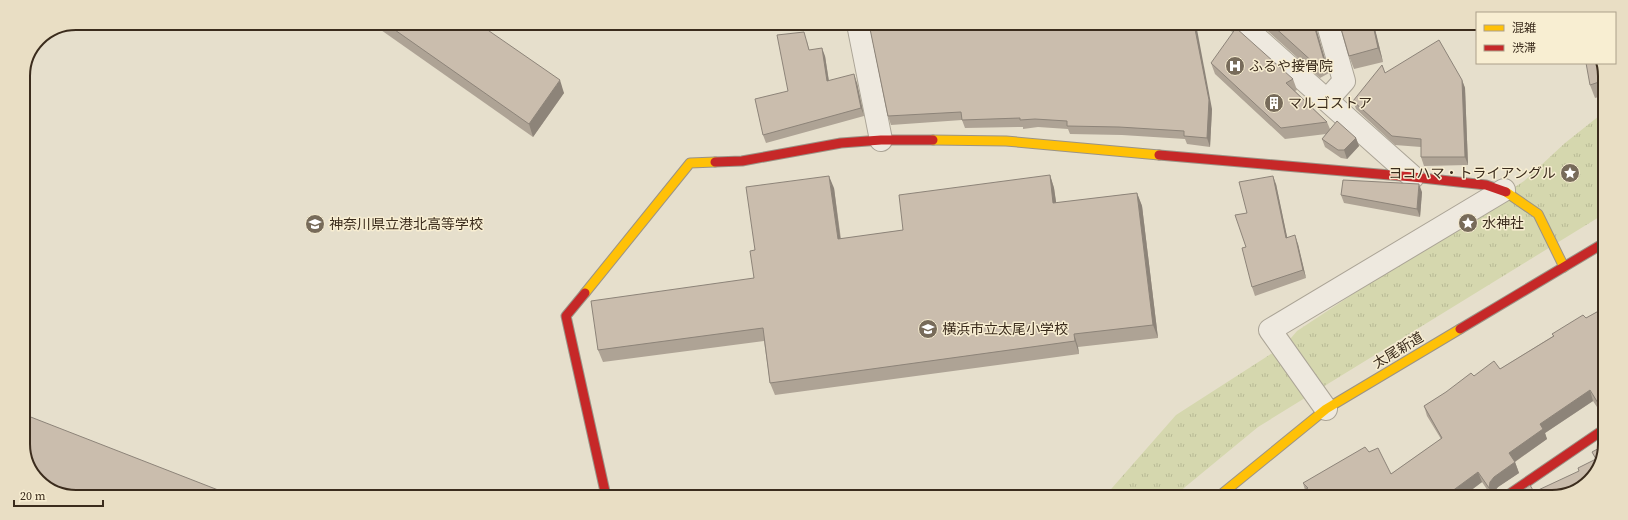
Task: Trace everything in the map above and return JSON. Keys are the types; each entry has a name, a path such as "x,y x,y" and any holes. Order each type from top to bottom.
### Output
{"street":[{"path":"859,30 881,140"},
{"path":"1250,30 1413,176"},
{"path":"1327,100 1344,81 1329,30"},
{"path":"605,490 566,316 690,163 742,160 841,143 881,140 1006,142 1413,176 1486,185 1504,190 1538,214 1564,267"},
{"path":"1326,409 1270,330 1504,190"},
{"name":"太尾新道","path":"1227,490 1326,409 1598,247"},
{"path":"1515,490 1598,433"}],"green space":[{"path":"1598,117 1598,218 1258,427 1182,490 1110,490 1176,415 1285,345 1297,331 1524,181 1565,143"}],"building":[{"path":"395,30 488,30 560,80 529,124"},
{"path":"870,30 1195,30 1209,100 1207,138 1184,136 1184,131 1119,127 1067,126 1067,121 1035,119 1020,120 1020,118 962,120 961,112 888,116"},
{"name":"マルゴストア","path":"1235,30 1238,30 1293,79 1286,83 1327,122 1281,128 1211,63"},
{"path":"1278,30 1315,30 1324,60 1315,64"},
{"path":"1341,30 1374,30 1378,48 1349,56"},
{"path":"804,32 809,50 822,48 827,81 854,74 861,108 763,135 755,99 788,91 777,35"},
{"path":"1439,40 1462,80 1465,157 1421,157 1421,139 1392,136 1353,101 1382,65 1385,73"},
{"path":"1586,64 1596,64 1598,82 1590,85"},
{"path":"1337,121 1356,138 1344,150 1338,150 1322,139"},
{"path":"1050,175 1053,203 1137,193 1153,325 1074,334 1075,341 770,383 763,328 598,350 591,301 754,278 750,251 755,250 746,187 829,176 838,239 903,230 899,195"},
{"path":"1273,176 1286,238 1295,235 1303,270 1252,287 1242,248 1246,247 1235,215 1247,213 1239,182"},
{"path":"1343,180 1419,184 1417,209 1341,195"},
{"path":"1598,311 1598,403 1590,390 1540,424 1543,429 1509,453 1515,462 1494,477 1490,482 1489,488 1478,472 1454,490 1305,490 1308,488 1303,483 1365,447 1369,452 1378,448 1391,474 1442,438 1424,406 1471,373 1474,376 1494,361 1500,369 1554,336 1552,334 1583,315 1586,318"},
{"path":"30,417 218,490 70,490 56,485 46,479 36,467 32,459 30,447"},
{"path":"1598,449 1595,458 1592,452"},
{"path":"1595,460 1585,477 1567,488 1538,490 1579,471 1578,468"},
{"path":"1530,485 1533,490 1522,490"}],"traffic: slow":[{"path":"933,140 1006,141 1159,155"},
{"path":"585,293 690,163 715,162"},
{"path":"1506,192 1538,214 1564,267"},
{"path":"1227,490 1326,409 1460,329"}],"traffic: jam":[{"path":"715,162 742,161 841,143 881,140 933,140"},
{"path":"1159,155 1413,177 1486,185 1506,192"},
{"path":"1460,329 1598,247"},
{"path":"585,293 566,316 605,490"},
{"path":"1515,490 1598,433"}],"place":[{"name":"ふるや接骨院","path":"1235,66"},
{"name":"マルゴストア","path":"1274,103"},
{"name":"ヨコハマ・トライアングル","path":"1570,173"},
{"name":"水神社","path":"1468,223"},
{"name":"神奈川県立港北高等学校","path":"315,224"},
{"name":"横浜市立太尾小学校","path":"928,329"}]}
